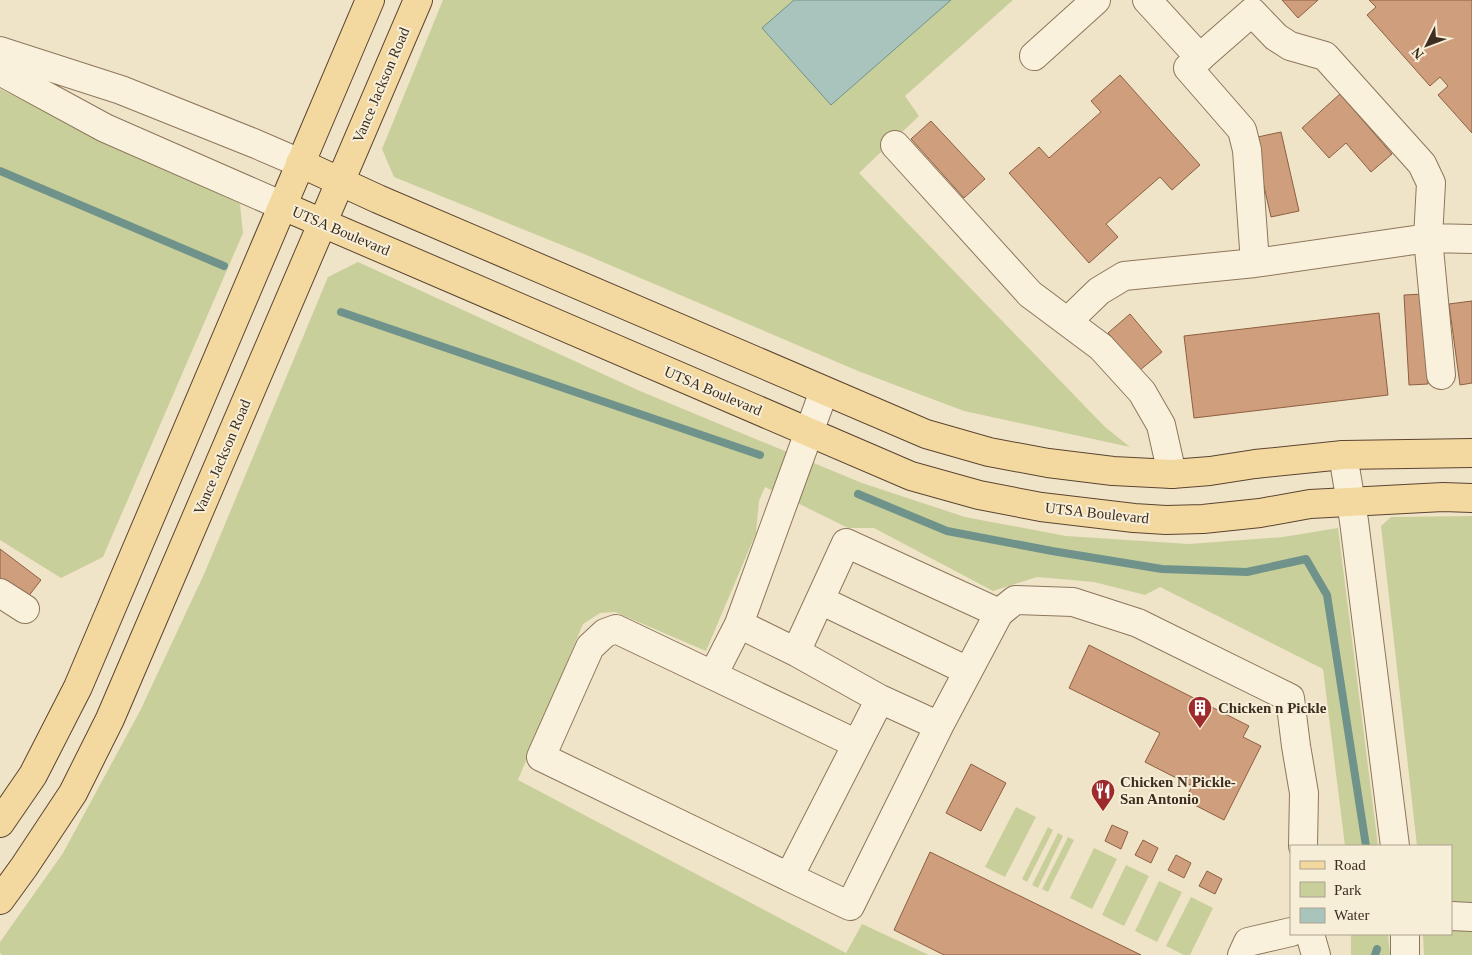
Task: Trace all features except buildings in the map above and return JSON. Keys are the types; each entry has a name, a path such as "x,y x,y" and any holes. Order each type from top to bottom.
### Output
{"main road":[{"path":"0,823 33,775 78,687 370,0"},
{"name":"Vance Jackson Road","path":"0,900 73,793 110,719 418,0"},
{"path":"300,164 926,434 989,452 1113,472 1172,474 1343,455 1472,453"},
{"name":"UTSA Boulevard","path":"283,206 911,476 979,495 1041,507 1134,518 1203,519 1260,513 1310,504 1444,496 1472,498"}],"street":[{"path":"1034,56 1096,0"},
{"path":"1147,0 1200,58"},
{"path":"1255,263 1247,150 1242,130 1188,68 1252,12 1276,36 1290,46 1325,56 1422,164 1431,183 1428,238 1441,375"},
{"path":"0,51 121,90 256,144 300,164"},
{"name":"UTSA Boulevard","path":"0,70 105,128 283,206"},
{"path":"895,145 1030,294 1101,347 1142,392 1161,425 1172,474"},
{"path":"1068,321 1099,291 1124,276 1255,263 1428,238 1472,240"},
{"path":"713,675 739,624 824,390"},
{"path":"1343,455 1351,502 1395,845"},
{"path":"796,652 846,544 999,613"},
{"path":"0,593 25,608"},
{"path":"820,600 968,671"},
{"path":"857,744 616,629 605,633 590,647 541,757 850,906 938,726 999,613 1015,600 1074,602 1138,623 1290,698 1304,793 1303,845"},
{"path":"739,624 796,652 880,699 938,726"},
{"path":"788,877 880,699"},
{"path":"1452,916 1472,917"},
{"path":"1242,955 1248,942 1290,932"},
{"path":"1310,935 1316,955"},
{"path":"1405,935 1405,955"}],"green space":[{"path":"443,0 1013,0 905,96 919,116 859,173 1105,427 1130,447 964,411 858,371 584,254 394,177 382,149"},
{"path":"0,89 240,204 243,233 103,557 61,578 0,540"},
{"path":"358,262 640,391 862,483 965,517 1066,536 1189,544 1283,537 1338,528 1378,845 1345,845 1323,669 1160,587 1145,595 1094,582 1037,577 993,591 874,528 848,528 765,487 759,501 756,533 706,651 615,612 600,613 583,624 518,780 846,953 862,924 929,955 2,955 0,953 0,942 63,853 140,711 205,572 328,277"},
{"path":"1472,516 1472,955 1424,955 1423,935 1452,935 1452,845 1417,845 1381,526 1391,517"},
{"path":"1016,807 1036,817 1005,877 985,867"},
{"path":"1048,827 1053,830 1027,882 1022,879"},
{"path":"1058,833 1063,836 1038,888 1032,885"},
{"path":"1068,837 1074,840 1048,892 1042,889"},
{"path":"1094,848 1117,859 1092,909 1070,898"},
{"path":"1126,865 1149,876 1124,926 1102,915"},
{"path":"1159,881 1182,892 1157,942 1135,931"},
{"path":"1191,897 1213,908 1190,955 1184,955 1166,946"},
{"path":"1351,935 1388,935 1390,955 1351,955"}],"water":[{"path":"794,0 951,0 831,105 762,28"}],"waterway":[{"path":"0,171 224,266"},
{"path":"341,312 760,455"},
{"path":"858,494 947,531 1162,569 1247,572 1306,559 1327,595 1366,845"},
{"path":"1375,955 1377,949"}],"place":[{"name":"Chicken n Pickle","path":"1200,729"},
{"name":"Chicken N Pickle- San Antonio","path":"1103,812"}]}
